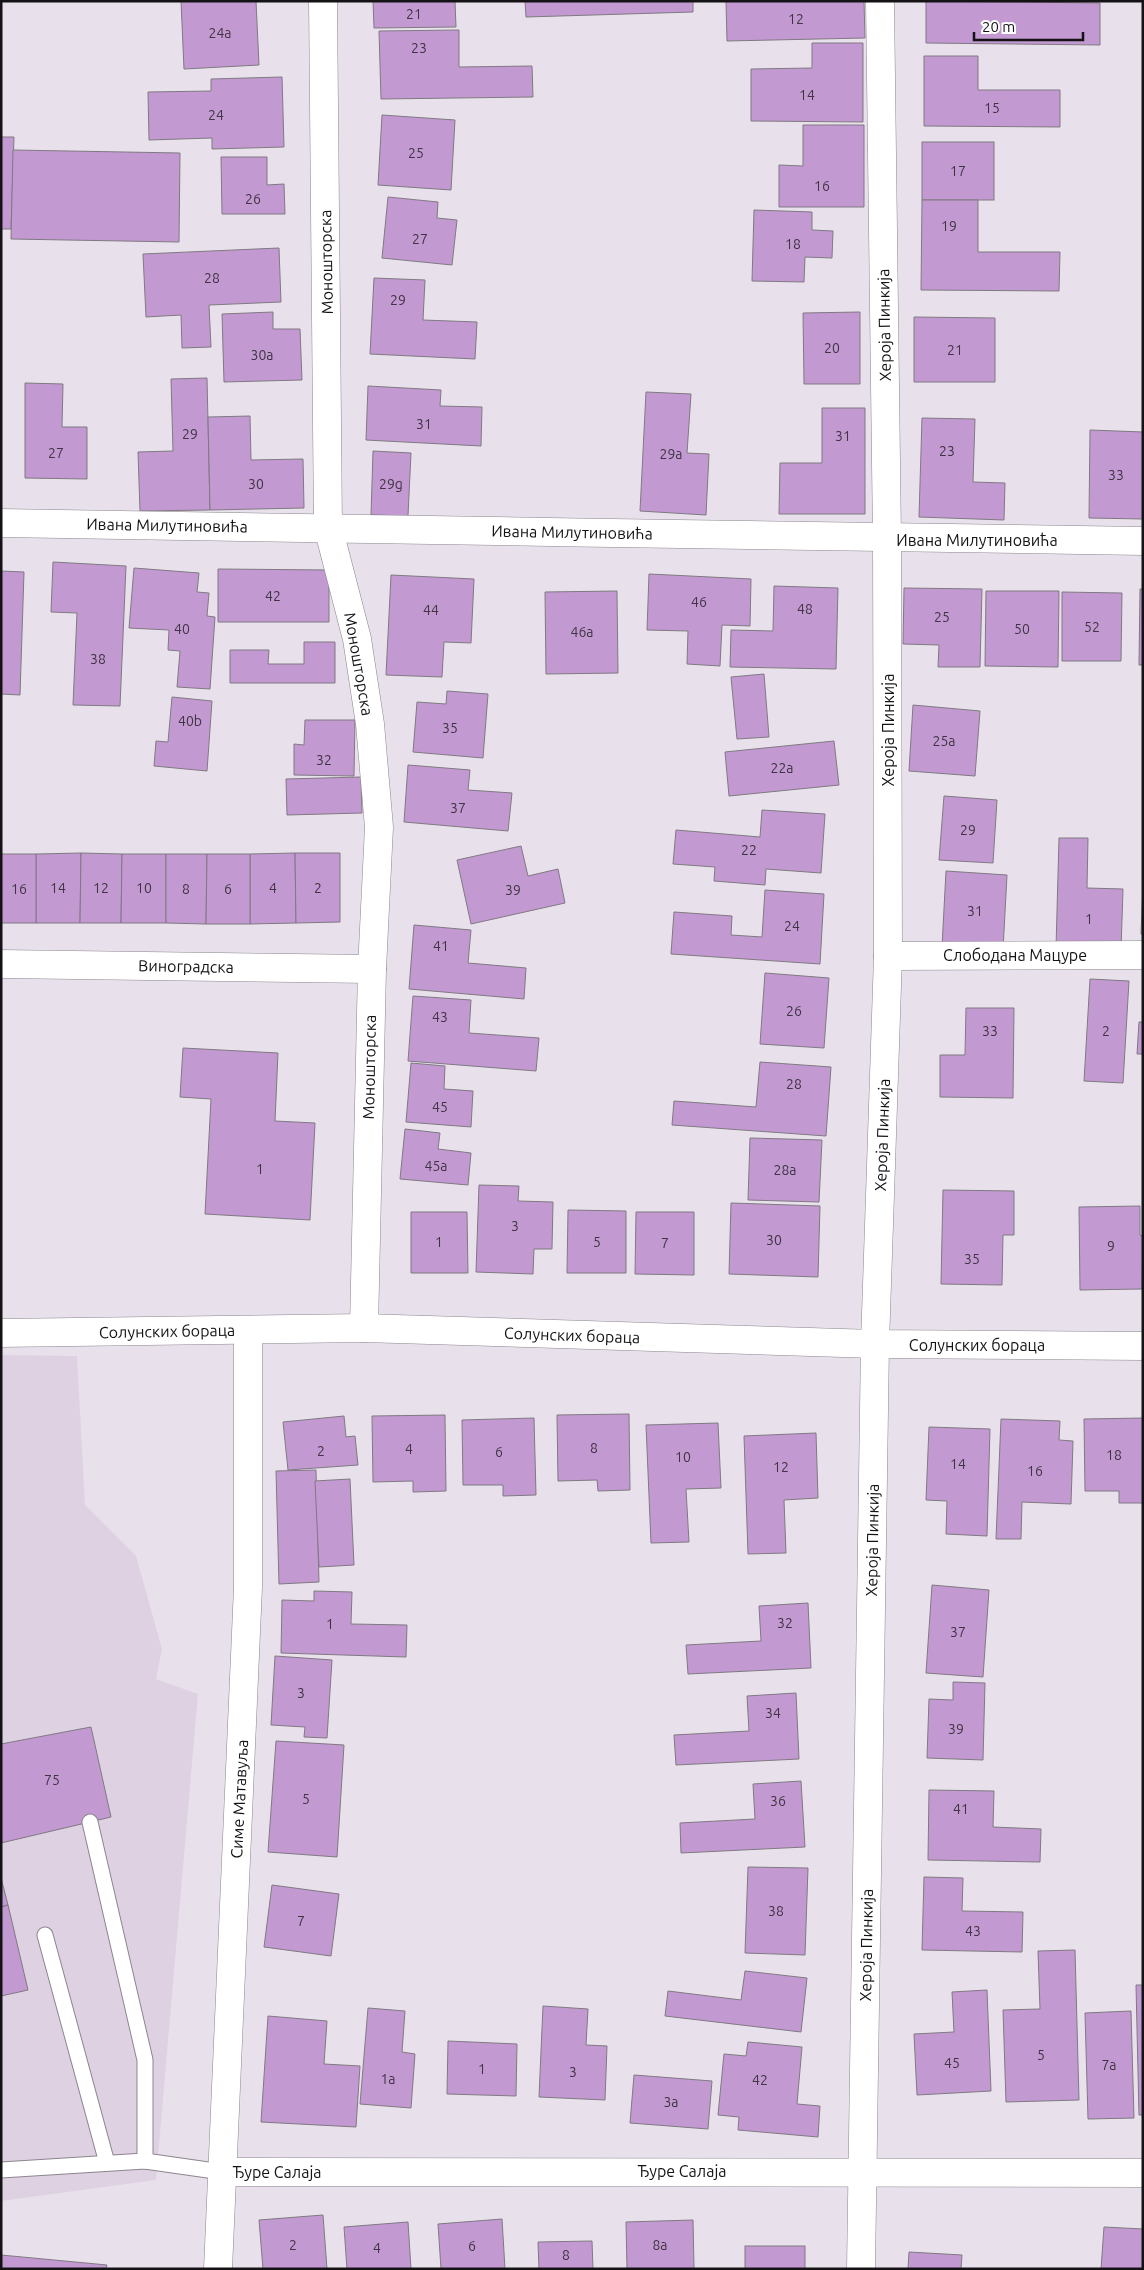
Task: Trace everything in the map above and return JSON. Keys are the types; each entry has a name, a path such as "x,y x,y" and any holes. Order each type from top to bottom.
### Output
{"street":[{"name":"Моношторска","path":"323,1 328,527 357,639 370,724 379,827 372,969 364,1328"},
{"name":"Хероја Пинкија","path":"861,2269 875,1344 888,956 887,539 880,1"},
{"name":"Ивана Милутиновића","path":"1,523 328,527 887,539 1143,541"},
{"name":"Слободана Мацуре","path":"888,956 1143,955"},
{"name":"Виноградска","path":"1,964 372,969"},
{"name":"Солунских бораца","path":"1,1333 364,1328 875,1344 1143,1346"},
{"name":"Симе Матавуља","path":"218,2269 248,1587 248,1330"},
{"name":"Ђуре Салаја","path":"222,2172 1143,2172"}],"lane":[{"path":"90,1822 145,2060 145,2161"},
{"path":"45,1935 107,2163"},
{"path":"1,2170 145,2161 222,2172"}],"shaded area":[{"path":"1,1355 77,1356 85,1505 136,1556 162,1649 156,1679 198,1694 156,2180 1,2201"}],"building":[{"path":"181,1 256,1 259,65 184,69"},
{"path":"373,1 455,1 456,27 374,28"},
{"path":"525,1 693,1 693,12 526,17"},
{"path":"726,1 864,1 865,38 727,41"},
{"path":"926,1 1100,3 1100,45 926,43"},
{"path":"459,30 459,67 532,66 533,97 381,99 379,31"},
{"path":"812,43 863,43 863,122 751,121 751,69 812,68"},
{"path":"924,56 978,56 978,90 1060,90 1060,127 924,126"},
{"path":"282,77 284,147 212,149 212,138 149,140 148,92 211,91 211,79"},
{"path":"382,115 455,120 451,190 378,185"},
{"path":"803,125 864,125 864,207 779,207 779,165 803,166"},
{"path":"1,137 14,137 11,229 1,229"},
{"path":"922,142 994,142 994,200 922,200"},
{"path":"13,150 180,153 179,242 11,239"},
{"path":"221,157 267,157 267,185 284,184 285,214 222,214"},
{"path":"388,197 438,202 437,218 457,220 452,265 382,258"},
{"path":"922,200 978,200 978,252 1060,252 1059,291 921,290"},
{"path":"754,210 812,212 812,230 833,231 832,258 805,257 804,282 752,281"},
{"path":"279,248 281,302 209,305 211,347 182,348 181,315 146,317 143,254"},
{"path":"374,278 425,280 423,320 477,322 475,359 370,354"},
{"path":"273,312 273,329 300,329 302,380 224,382 222,314"},
{"path":"860,312 860,384 804,384 803,313"},
{"path":"914,317 995,318 995,382 914,382"},
{"path":"207,378 210,510 140,511 138,452 173,451 171,379"},
{"path":"25,383 63,384 62,427 87,427 87,479 25,478"},
{"path":"368,386 441,390 440,406 482,407 481,446 366,440"},
{"path":"646,392 691,394 687,453 709,454 706,515 640,511"},
{"path":"822,408 865,408 865,514 779,514 780,463 822,463"},
{"path":"250,416 251,460 303,459 304,508 210,510 208,417"},
{"path":"922,418 975,419 973,482 1005,483 1004,520 919,517"},
{"path":"1090,430 1143,432 1143,519 1089,518"},
{"path":"373,451 411,453 408,516 371,515"},
{"path":"53,562 126,566 120,706 73,705 77,613 51,612"},
{"path":"134,568 199,573 197,592 209,593 207,616 215,617 210,689 177,687 180,651 168,650 169,630 129,628"},
{"path":"218,569 329,570 329,622 218,622"},
{"path":"1,571 24,572 20,695 1,694"},
{"path":"649,574 751,579 750,626 722,625 720,666 687,664 688,631 647,630"},
{"path":"391,575 474,579 471,643 444,642 442,677 386,675"},
{"path":"774,586 838,588 836,669 730,667 731,630 773,631"},
{"path":"904,588 982,589 980,667 938,667 939,645 903,644"},
{"path":"1140,589 1143,589 1143,665 1139,665"},
{"path":"617,591 618,673 546,674 545,592"},
{"path":"986,591 1059,591 1058,667 985,666"},
{"path":"1062,592 1122,593 1121,661 1062,661"},
{"path":"304,642 335,642 335,683 230,683 230,650 269,650 268,664 304,664"},
{"path":"764,674 769,737 737,739 731,677"},
{"path":"447,691 488,694 483,758 413,752 417,702 446,704"},
{"path":"172,697 212,701 207,771 154,766 156,741 168,742"},
{"path":"913,705 980,711 975,776 909,771"},
{"path":"305,720 355,720 354,776 294,775 294,744 304,745"},
{"path":"834,741 839,785 729,796 725,752"},
{"path":"408,765 470,770 468,790 512,793 508,831 404,822"},
{"path":"361,777 362,813 287,815 286,779"},
{"path":"944,796 997,800 993,863 939,860"},
{"path":"762,810 825,814 821,873 766,869 765,885 714,881 715,867 673,864 676,830 760,837"},
{"path":"1059,838 1088,838 1087,888 1123,889 1121,950 1056,948"},
{"path":"521,846 528,876 558,869 565,903 471,924 457,860"},
{"path":"81,853 80,923 36,923 36,854"},
{"path":"81,853 122,854 121,923 80,923"},
{"path":"295,853 296,923 250,924 250,854"},
{"path":"295,853 340,853 340,922 296,923"},
{"path":"1,854 36,854 36,923 1,923"},
{"path":"122,854 166,854 166,923 121,923"},
{"path":"166,854 207,854 206,924 166,923"},
{"path":"207,854 250,854 250,924 206,924"},
{"path":"946,871 1007,875 1003,950 942,947"},
{"path":"1143,884 1143,935 1141,934"},
{"path":"765,890 824,894 820,964 671,954 674,912 732,916 731,935 762,937"},
{"path":"414,925 471,930 468,963 526,968 524,999 409,989"},
{"path":"765,973 829,978 824,1048 760,1044"},
{"path":"1090,979 1129,981 1123,1083 1084,1081"},
{"path":"413,996 471,1000 469,1033 539,1038 536,1071 408,1061"},
{"path":"966,1008 1014,1008 1013,1098 940,1097 940,1055 965,1055"},
{"path":"1139,1022 1143,1022 1143,1054 1137,1054"},
{"path":"183,1048 278,1053 275,1121 315,1123 310,1220 205,1214 211,1099 180,1097"},
{"path":"760,1062 831,1067 826,1136 672,1125 674,1101 756,1107"},
{"path":"411,1063 445,1066 444,1089 473,1091 471,1127 406,1122"},
{"path":"405,1129 440,1133 438,1149 471,1153 468,1185 400,1179"},
{"path":"750,1138 822,1140 819,1202 748,1200"},
{"path":"479,1185 519,1186 518,1201 553,1202 552,1249 534,1249 533,1274 476,1272"},
{"path":"943,1190 1014,1191 1014,1235 1003,1235 1002,1285 941,1284"},
{"path":"731,1203 820,1206 818,1277 729,1274"},
{"path":"1140,1206 1140,1235 1143,1236 1142,1289 1080,1290 1079,1207"},
{"path":"568,1210 626,1211 626,1273 567,1273"},
{"path":"411,1212 467,1212 468,1273 411,1273"},
{"path":"636,1212 694,1212 694,1275 635,1274"},
{"path":"629,1414 630,1490 598,1491 597,1480 558,1481 557,1415"},
{"path":"445,1415 446,1491 413,1492 413,1481 373,1482 372,1416"},
{"path":"344,1416 346,1437 355,1436 358,1465 288,1470 283,1422"},
{"path":"534,1418 536,1495 503,1496 503,1485 463,1485 462,1420"},
{"path":"1143,1418 1143,1503 1119,1503 1119,1491 1085,1491 1084,1419"},
{"path":"1001,1419 1060,1421 1059,1440 1073,1441 1071,1504 1022,1502 1021,1539 996,1539"},
{"path":"718,1423 721,1488 686,1489 689,1542 651,1543 646,1425"},
{"path":"929,1427 990,1429 987,1536 946,1534 947,1501 926,1500"},
{"path":"816,1433 818,1498 784,1500 786,1553 748,1554 744,1436"},
{"path":"316,1470 319,1582 279,1584 276,1471"},
{"path":"350,1479 354,1565 319,1567 315,1481"},
{"path":"932,1585 989,1590 983,1677 926,1673"},
{"path":"314,1591 352,1592 351,1624 407,1625 406,1657 281,1653 282,1600 314,1601"},
{"path":"808,1603 811,1668 688,1674 686,1645 761,1641 759,1606"},
{"path":"275,1656 332,1660 327,1738 304,1737 305,1727 271,1725"},
{"path":"953,1682 985,1683 983,1760 927,1758 929,1699 953,1700"},
{"path":"796,1693 799,1759 676,1765 674,1735 749,1731 747,1696"},
{"path":"91,1727 111,1817 1,1843 1,1744"},
{"path":"276,1741 344,1745 337,1857 268,1852"},
{"path":"801,1781 805,1847 681,1853 680,1823 755,1819 753,1784"},
{"path":"929,1790 994,1791 993,1827 1041,1829 1040,1862 928,1860"},
{"path":"748,1867 808,1868 805,1955 745,1953"},
{"path":"924,1877 963,1878 962,1911 1023,1912 1022,1952 922,1950"},
{"path":"1,1878 8,1905 1,1907"},
{"path":"272,1885 339,1894 331,1956 264,1947"},
{"path":"8,1905 28,1990 1,1996 1,1907"},
{"path":"1075,1950 1079,2100 1006,2102 1003,2010 1040,2009 1038,1951"},
{"path":"745,1971 807,1978 801,2032 665,2016 668,1991 741,2000"},
{"path":"1136,1985 1143,1985 1143,2115 1139,2115"},
{"path":"987,1990 991,2091 917,2095 914,2034 954,2032 952,1992"},
{"path":"543,2006 588,2009 586,2045 607,2046 605,2100 539,2097"},
{"path":"368,2008 405,2011 402,2052 415,2054 411,2108 360,2104"},
{"path":"1131,2011 1134,2118 1088,2119 1085,2013"},
{"path":"268,2016 327,2021 324,2064 360,2066 356,2127 261,2122"},
{"path":"448,2041 517,2044 516,2096 447,2094"},
{"path":"748,2042 802,2047 797,2104 820,2106 818,2137 738,2130 739,2117 718,2115 724,2054 746,2056"},
{"path":"634,2075 712,2081 708,2129 630,2123"},
{"path":"323,2215 327,2269 263,2269 259,2220"},
{"path":"502,2219 505,2269 441,2269 438,2224"},
{"path":"693,2220 694,2269 627,2269 626,2222"},
{"path":"408,2222 411,2269 347,2269 344,2227"},
{"path":"1104,2227 1143,2229 1143,2269 1101,2269"},
{"path":"592,2241 593,2269 539,2269 538,2242"},
{"path":"745,2246 805,2246 805,2269 745,2269"},
{"path":"909,2252 962,2255 961,2269 908,2269"},
{"path":"1,2255 107,2265 106,2269 1,2269"}]}
